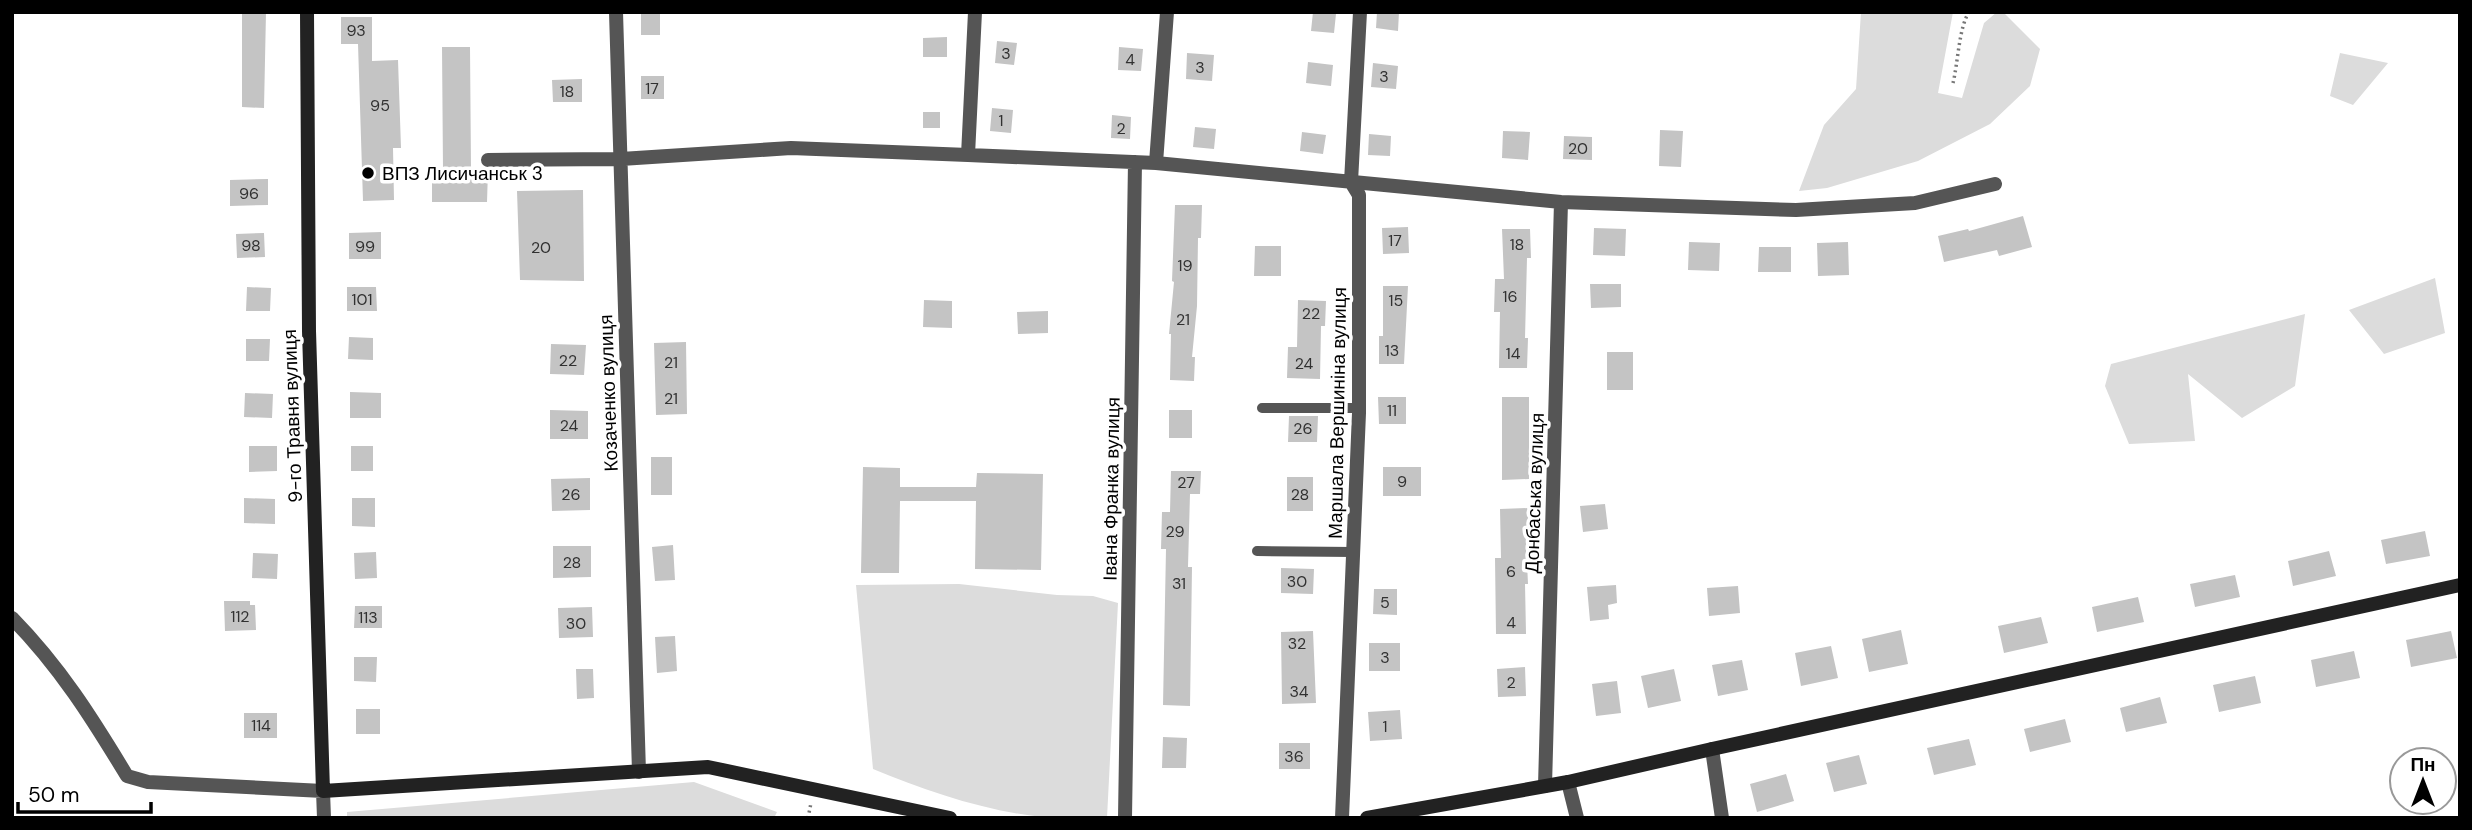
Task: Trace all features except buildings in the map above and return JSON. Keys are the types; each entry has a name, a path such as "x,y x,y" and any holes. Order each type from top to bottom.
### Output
{"main road":[{"name":"9-го Травня вулиця","path":"307,12 309,331 323,791"},
{"path":"1367,818 1568,782 2460,585"},
{"path":"323,791 708,767 950,818"}],"street":[{"name":"Козаченко вулиця","path":"616,12 639,772"},
{"path":"968,155 975,12"},
{"path":"1156,163 1167,12"},
{"name":"Маршала Вершиніна вулиця","path":"1342,818 1359,408 1359,195 1350,182 1360,12"},
{"path":"488,160 621,159 791,148 1156,163 1561,202 1796,210 1915,203 1995,184"},
{"name":"Івана Франка вулиця","path":"1125,818 1135,162"},
{"name":"Донбаська вулиця","path":"1545,786 1561,202"},
{"path":"12,618 44,651 127,776 148,782 323,791"},
{"path":"1712,749 1722,818"},
{"path":"1568,782 1577,818"},
{"name":"9-го Травня вулиця","path":"323,791 324,818"}],"lane":[{"path":"1262,408 1359,408"},
{"path":"1257,551 1354,552"}],"path":[{"path":"1953,83 1963,21 1969,12"}],"shaded area":[{"path":"1861,12 1953,12 1938,93 1962,98 1984,23 1997,12 2003,12 2040,49 2030,86 1990,124 1918,161 1827,188 1799,191 1824,125 1856,89"},
{"path":"2340,53 2388,63 2353,105 2330,96"},
{"path":"2435,278 2445,333 2384,354 2349,310"},
{"path":"2305,314 2295,386 2242,418 2188,374 2195,441 2129,444 2105,386 2111,364"},
{"path":"959,584 1057,595 1093,596 1118,603 1107,818 1050,818 999,810 935,792 873,769 856,585"},
{"path":"694,782 777,812 774,818 347,818 347,812"}],"place":[{"name":"ВПЗ Лисичанськ 3","path":"368,173"}]}
